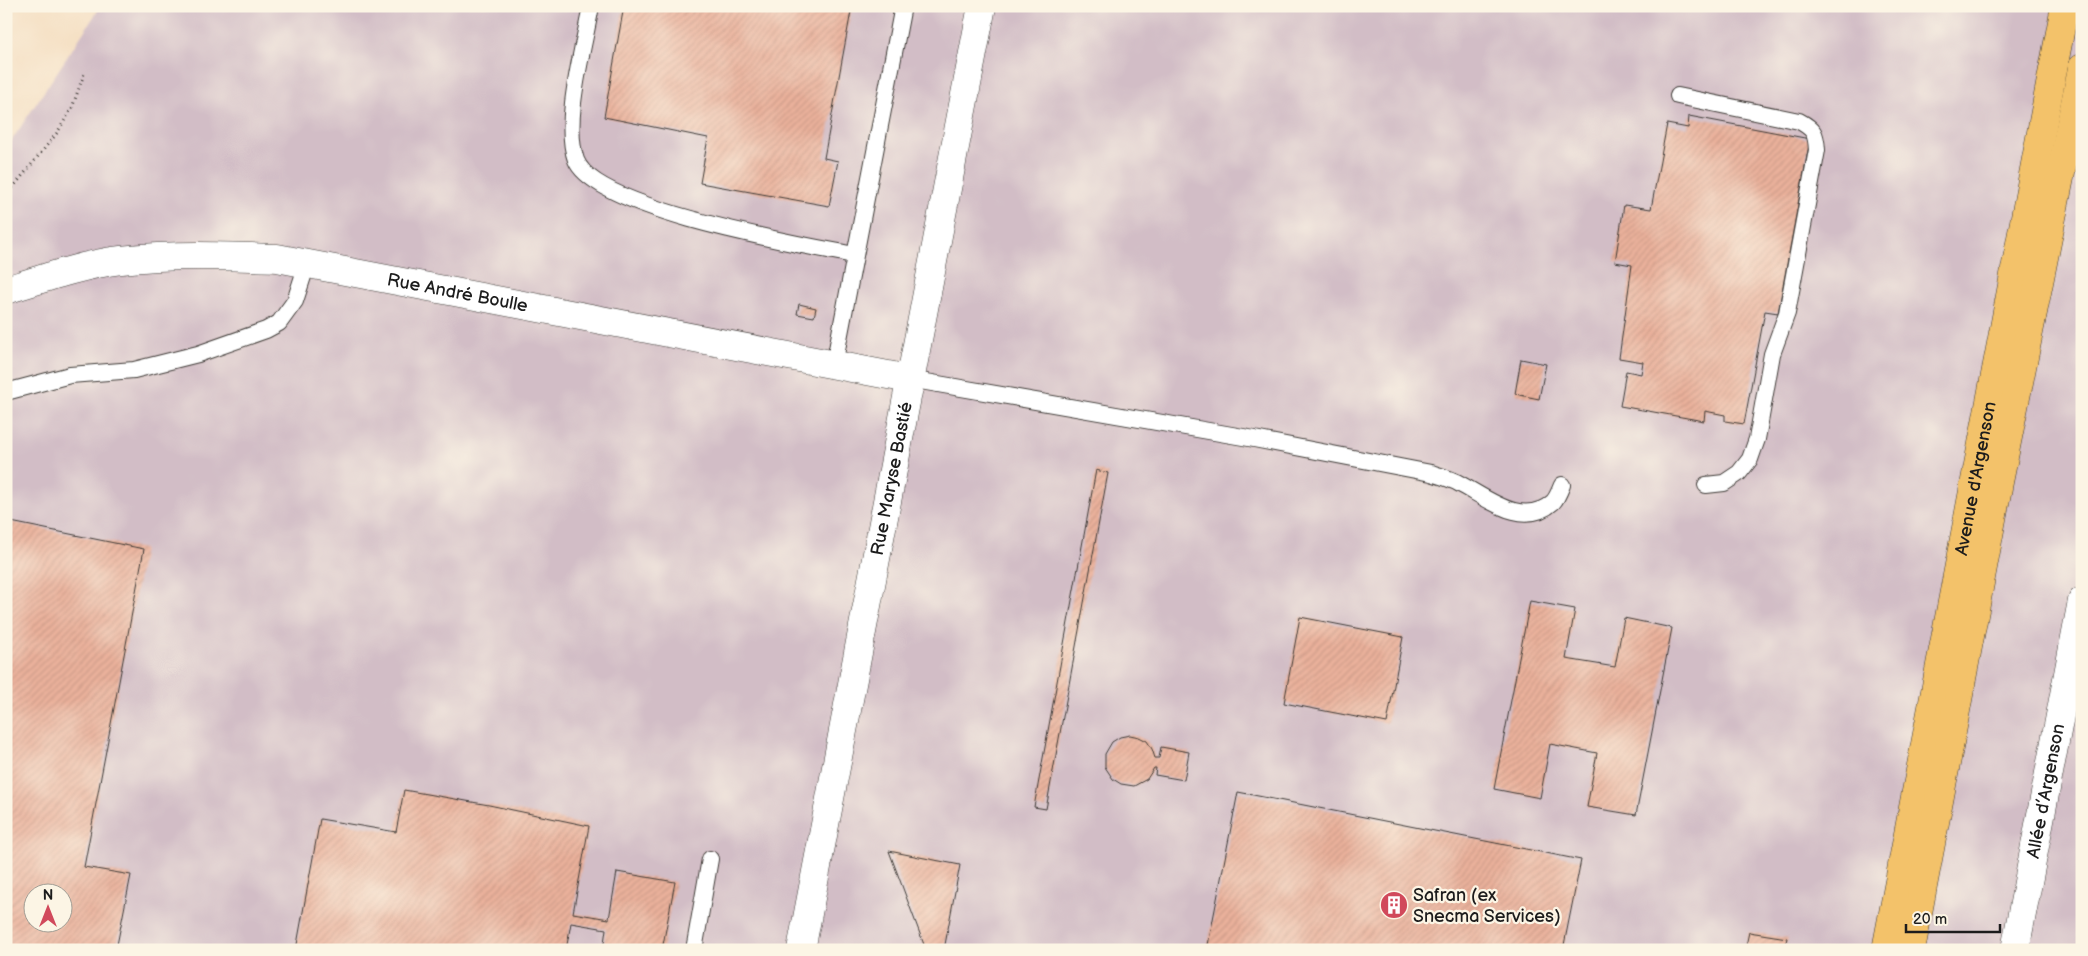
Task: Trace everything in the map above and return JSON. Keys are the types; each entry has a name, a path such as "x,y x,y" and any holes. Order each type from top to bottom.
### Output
{"main road":[{"name":"Avenue d'Argenson","path":"1886,950 2065,6"},
{"name":"Avenue d'Argenson","path":"1911,950 1998,482 2082,68"}],"street":[{"name":"Rue Maryse Bastié","path":"801,950 982,6"},
{"name":"Rue André Boulle","path":"6,290 49,277 119,260 196,255 277,258 909,379"},
{"name":"Allée d’Argenson","path":"2015,950 2073,691 2082,601"}],"lane":[{"path":"591,6 572,113 571,140 577,162 592,179 620,194 722,229 855,255"},
{"path":"834,365 903,6"},
{"path":"1678,96 1799,121 1811,127 1817,138 1817,150 1787,313 1772,354 1757,439 1750,459 1739,473 1724,483 1706,485"},
{"path":"6,392 70,375 134,370 198,354 266,330 279,322 295,301 308,264"},
{"path":"909,379 1249,438 1431,472 1460,483 1486,501 1514,511 1540,510 1554,501 1562,485"},
{"path":"694,950 710,859"}],"path":[{"path":"6,196 57,133 72,108 86,71"}],"shaded area":[{"path":"101,6 2082,6 2082,950 6,950 6,149"}],"building":[{"path":"624,6 852,6 824,158 838,161 829,206 700,183 708,138 604,117"},
{"path":"1689,116 1810,139 1778,313 1765,311 1744,424 1725,421 1725,415 1705,411 1704,421 1620,406 1626,371 1641,374 1643,362 1619,358 1632,265 1615,262 1624,205 1651,209 1667,124 1688,128"},
{"path":"799,304 816,308 814,317 797,314"},
{"path":"1521,359 1546,364 1539,399 1515,394"},
{"path":"1096,470 1108,473 1046,809 1034,807"},
{"path":"6,521 144,549 84,867 131,875 116,950 6,950"},
{"path":"1530,601 1575,609 1566,659 1615,667 1624,618 1672,628 1636,815 1587,807 1597,753 1550,744 1540,798 1494,789"},
{"path":"1300,617 1403,637 1387,723 1284,703"},
{"path":"1130,735 1147,741 1155,758 1159,758 1161,747 1189,752 1184,780 1155,775 1156,768 1154,768 1147,779 1134,786 1121,784 1113,779 1105,767 1105,754 1112,742 1120,737"},
{"path":"404,790 489,805 589,826 573,913 609,919 617,872 675,882 662,950 603,950 606,929 571,923 566,950 296,950 320,819 396,832"},
{"name":"Safran (ex Snecma Services)","path":"1238,792 1581,860 1563,950 1207,950"},
{"path":"889,851 960,865 944,950 926,950"},
{"path":"1749,932 1787,938 1784,950 1745,950"}],"place":[{"name":"Safran (ex Snecma Services)","path":"1394,905"}]}
